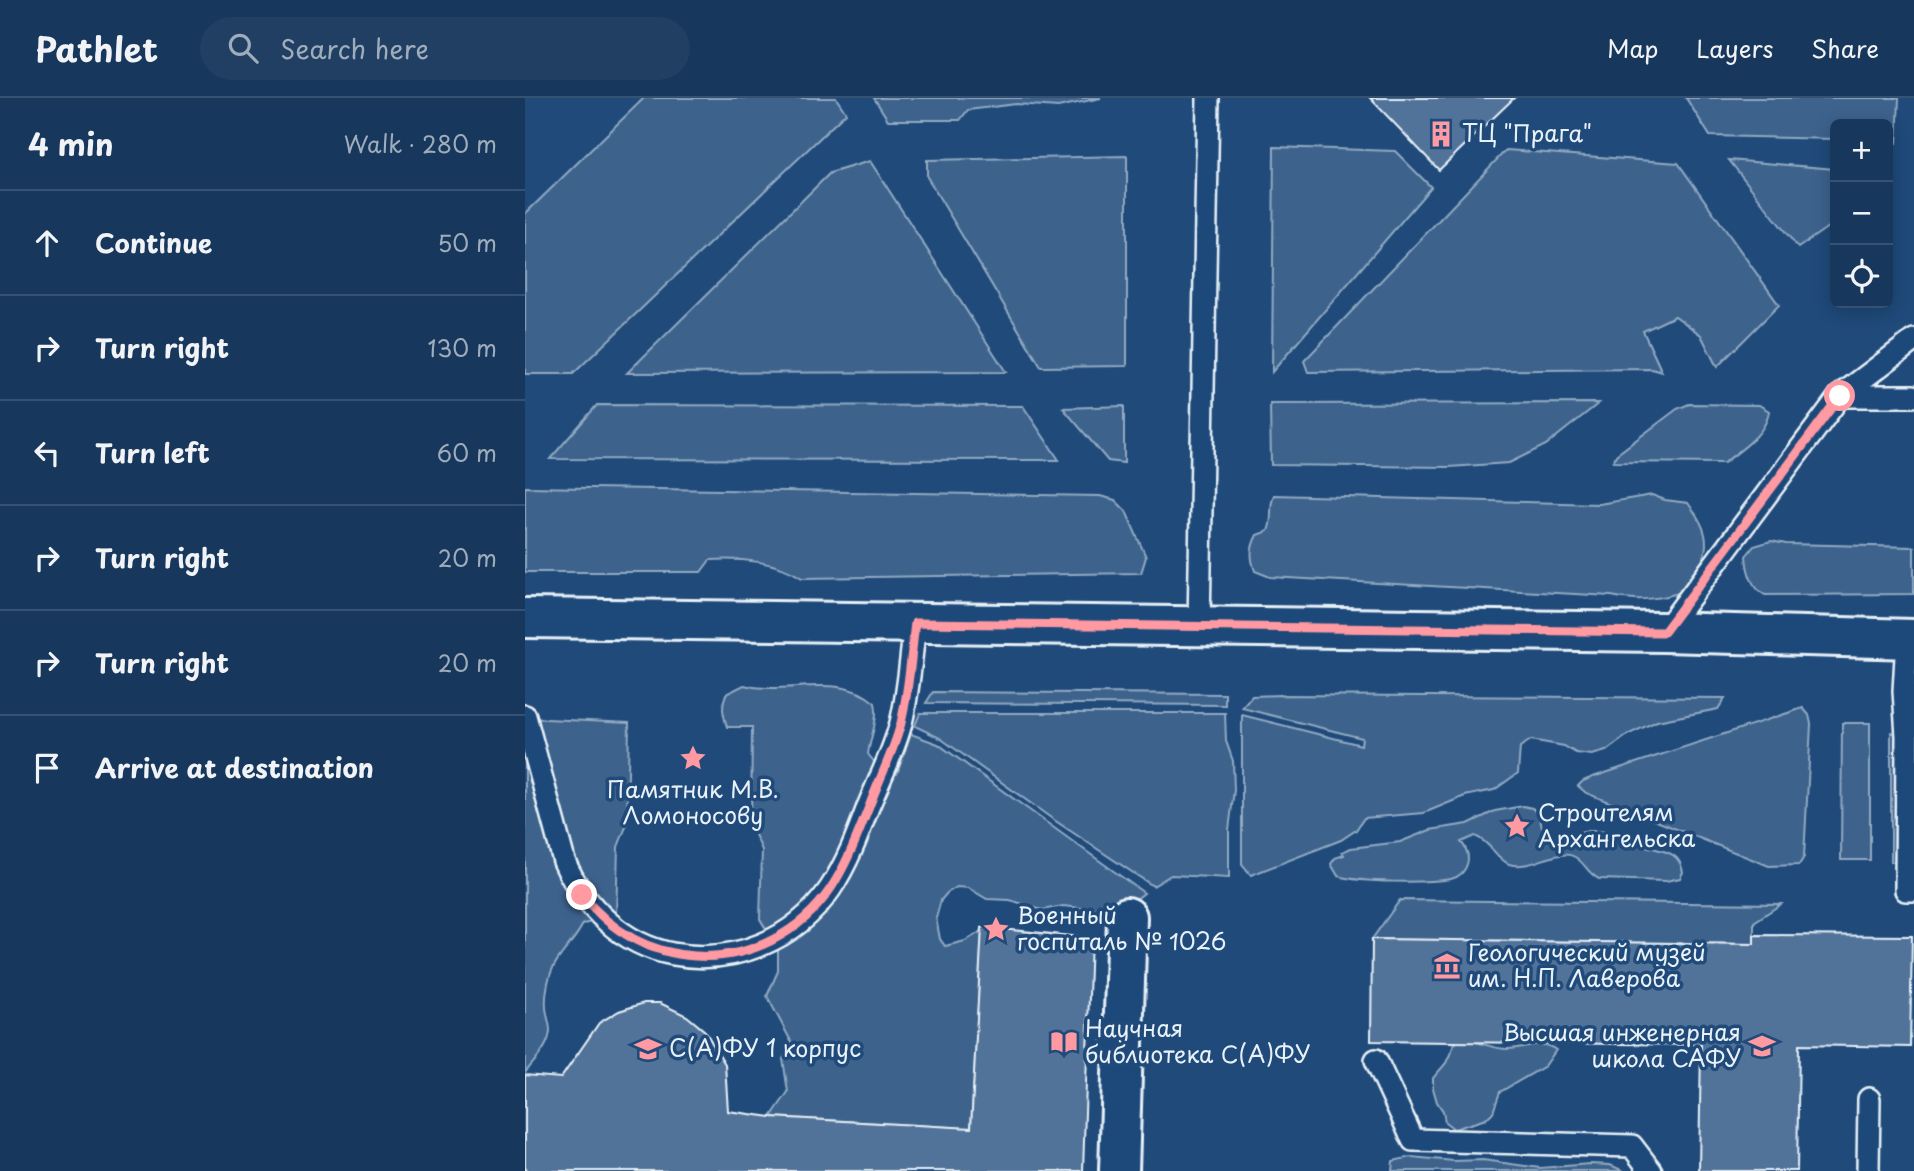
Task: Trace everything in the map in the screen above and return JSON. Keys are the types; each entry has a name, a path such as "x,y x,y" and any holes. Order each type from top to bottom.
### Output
{"main road":[{"path":"525,618 1664,632 1912,639"},
{"path":"1119,1171 1127,918"}],"lane":[{"path":"1199,627 1208,98"},
{"path":"1664,632 1840,396 1914,340"},
{"path":"1840,396 1914,396"},
{"path":"525,716 564,862 593,909 623,933 659,950 703,957 738,953 765,944 798,924 824,898 835,880 857,836 901,725 915,623"},
{"path":"1912,639 1904,691 1907,736 1906,890 1914,890"},
{"path":"1376,1060 1413,1140 1632,1146 1651,1171"},
{"path":"1868,1171 1869,1098"}],"shaded area":[{"path":"644,98 836,98 846,113 573,374 525,374 525,214"},
{"path":"874,98 1101,98 1058,107 1016,104 968,110 960,120 888,120"},
{"path":"1686,98 1899,98 1897,143 1893,143 1893,119 1830,119 1830,139 1710,136"},
{"path":"1274,147 1395,151 1431,187 1272,372"},
{"path":"1506,150 1678,163 1779,305 1717,367 1701,335 1675,316 1643,331 1662,372 1652,369 1308,372 1304,361"},
{"path":"1127,156 1127,366 1041,367 927,177 927,160"},
{"path":"1729,160 1830,169 1830,226 1798,248"},
{"path":"870,161 1006,372 627,373 830,173"},
{"path":"1599,403 1546,445 1509,463 1449,467 1271,465 1270,404"},
{"path":"1689,404 1759,405 1769,411 1758,434 1724,463 1613,462 1616,455 1677,409"},
{"path":"597,405 1023,406 1059,460 550,459"},
{"path":"1124,406 1124,463 1108,461 1063,408"},
{"path":"525,487 1100,496 1115,500 1126,511 1146,557 1141,573 802,578 770,564 746,560 710,560 701,572 525,572"},
{"path":"1274,495 1599,504 1652,495 1688,503 1702,526 1706,546 1687,590 1650,599 1270,577 1255,571 1251,553 1257,535 1268,531"},
{"path":"1771,541 1786,544 1914,547 1914,594 1765,595 1756,588 1751,578 1746,556 1754,546"},
{"path":"744,685 760,688 829,686 861,693 875,703 875,722 868,754 879,768 897,774 911,734 938,744 1144,893 1122,910 1063,906 1042,910 1010,900 987,899 968,888 957,887 941,900 936,918 940,939 945,946 965,941 982,931 971,1128 771,1117 788,1092 783,1059 792,1043 767,996 778,971 778,949 760,919 762,850 751,826 752,727 727,727 724,714 723,702 726,694"},
{"path":"933,692 1225,694 1225,705 926,703"},
{"path":"1252,696 1725,698 1718,709 1657,721 1629,734 1606,751 1592,755 1531,740 1520,747 1518,773 1494,790 1465,796 1424,813 1364,818 1356,830 1341,840 1251,875 1242,864 1242,715 1361,745 1362,738 1242,708"},
{"path":"1803,708 1809,715 1811,724 1804,857 1799,865 1769,866 1586,793 1578,786 1593,777"},
{"path":"920,713 1225,713 1226,741 1233,761 1234,790 1229,830 1229,878 1171,875 1153,886 1051,818 940,738 915,726"},
{"path":"525,718 629,723 627,824 618,847 616,917 583,924 555,964 546,998 549,1037 541,1054 525,1073"},
{"path":"1842,723 1870,723 1870,860 1841,860"},
{"path":"1891,732 1907,736 1903,861 1891,862"},
{"path":"1523,806 1540,814 1542,826 1551,836 1590,831 1622,835 1674,856 1683,872 1680,878 1666,881 1599,879 1578,859 1568,855 1526,864 1509,864 1475,836 1461,842 1467,853 1467,863 1462,873 1451,879 1394,882 1362,880 1338,876 1331,864 1335,858 1344,855 1342,852 1351,848 1400,842 1430,830 1468,824 1495,811"},
{"path":"1400,900 1781,904 1754,922 1754,944 1372,939"},
{"path":"1464,1040 1502,1049 1538,1044 1556,1050 1545,1066 1500,1092 1493,1112 1486,1119 1454,1129 1445,1122 1433,1088 1433,1078 1446,1063 1455,1043"},
{"path":"1411,1157 1454,1161 1483,1160 1540,1168 1610,1165 1624,1171 1392,1171 1393,1161"}],"building":[{"name":"ТЦ \"Прага\"","path":"1370,98 1514,98 1439,170"},
{"name":"С(А)ФУ 1 корпус","path":"982,927 1091,938 1083,1171 525,1171 525,1075 561,1078 599,1023 619,1011 644,1003 660,1003 687,1016 705,1031 725,1064 728,1111 771,1117 971,1128"},
{"name":"Высшая инженерная школа САФУ","path":"1754,935 1912,936 1910,1047 1799,1045 1797,1171 1699,1171 1701,1045 1371,1041 1372,939 1754,944"}],"place":[{"name":"ТЦ \"Прага\"","path":"1441,134"},
{"name":"Памятник М.В. Ломоносову","path":"693,758"},
{"name":"Строителям Архангельска","path":"1517,826"},
{"name":"Военный госпиталь № 1026","path":"996,929"},
{"name":"Геологический музей им. Н.П. Лаверова","path":"1447,966"},
{"name":"Научная библиотека С(А)ФУ","path":"1064,1042"},
{"name":"Высшая инженерная школа САФУ","path":"1762,1046"},
{"name":"С(А)ФУ 1 корпус","path":"648,1049"}],"route":[{"path":"582,895 600,915 623,933 642,944 687,956 729,955 747,950 765,944 798,924 824,898 839,874 901,725 915,623 1664,632 1840,396"}]}
